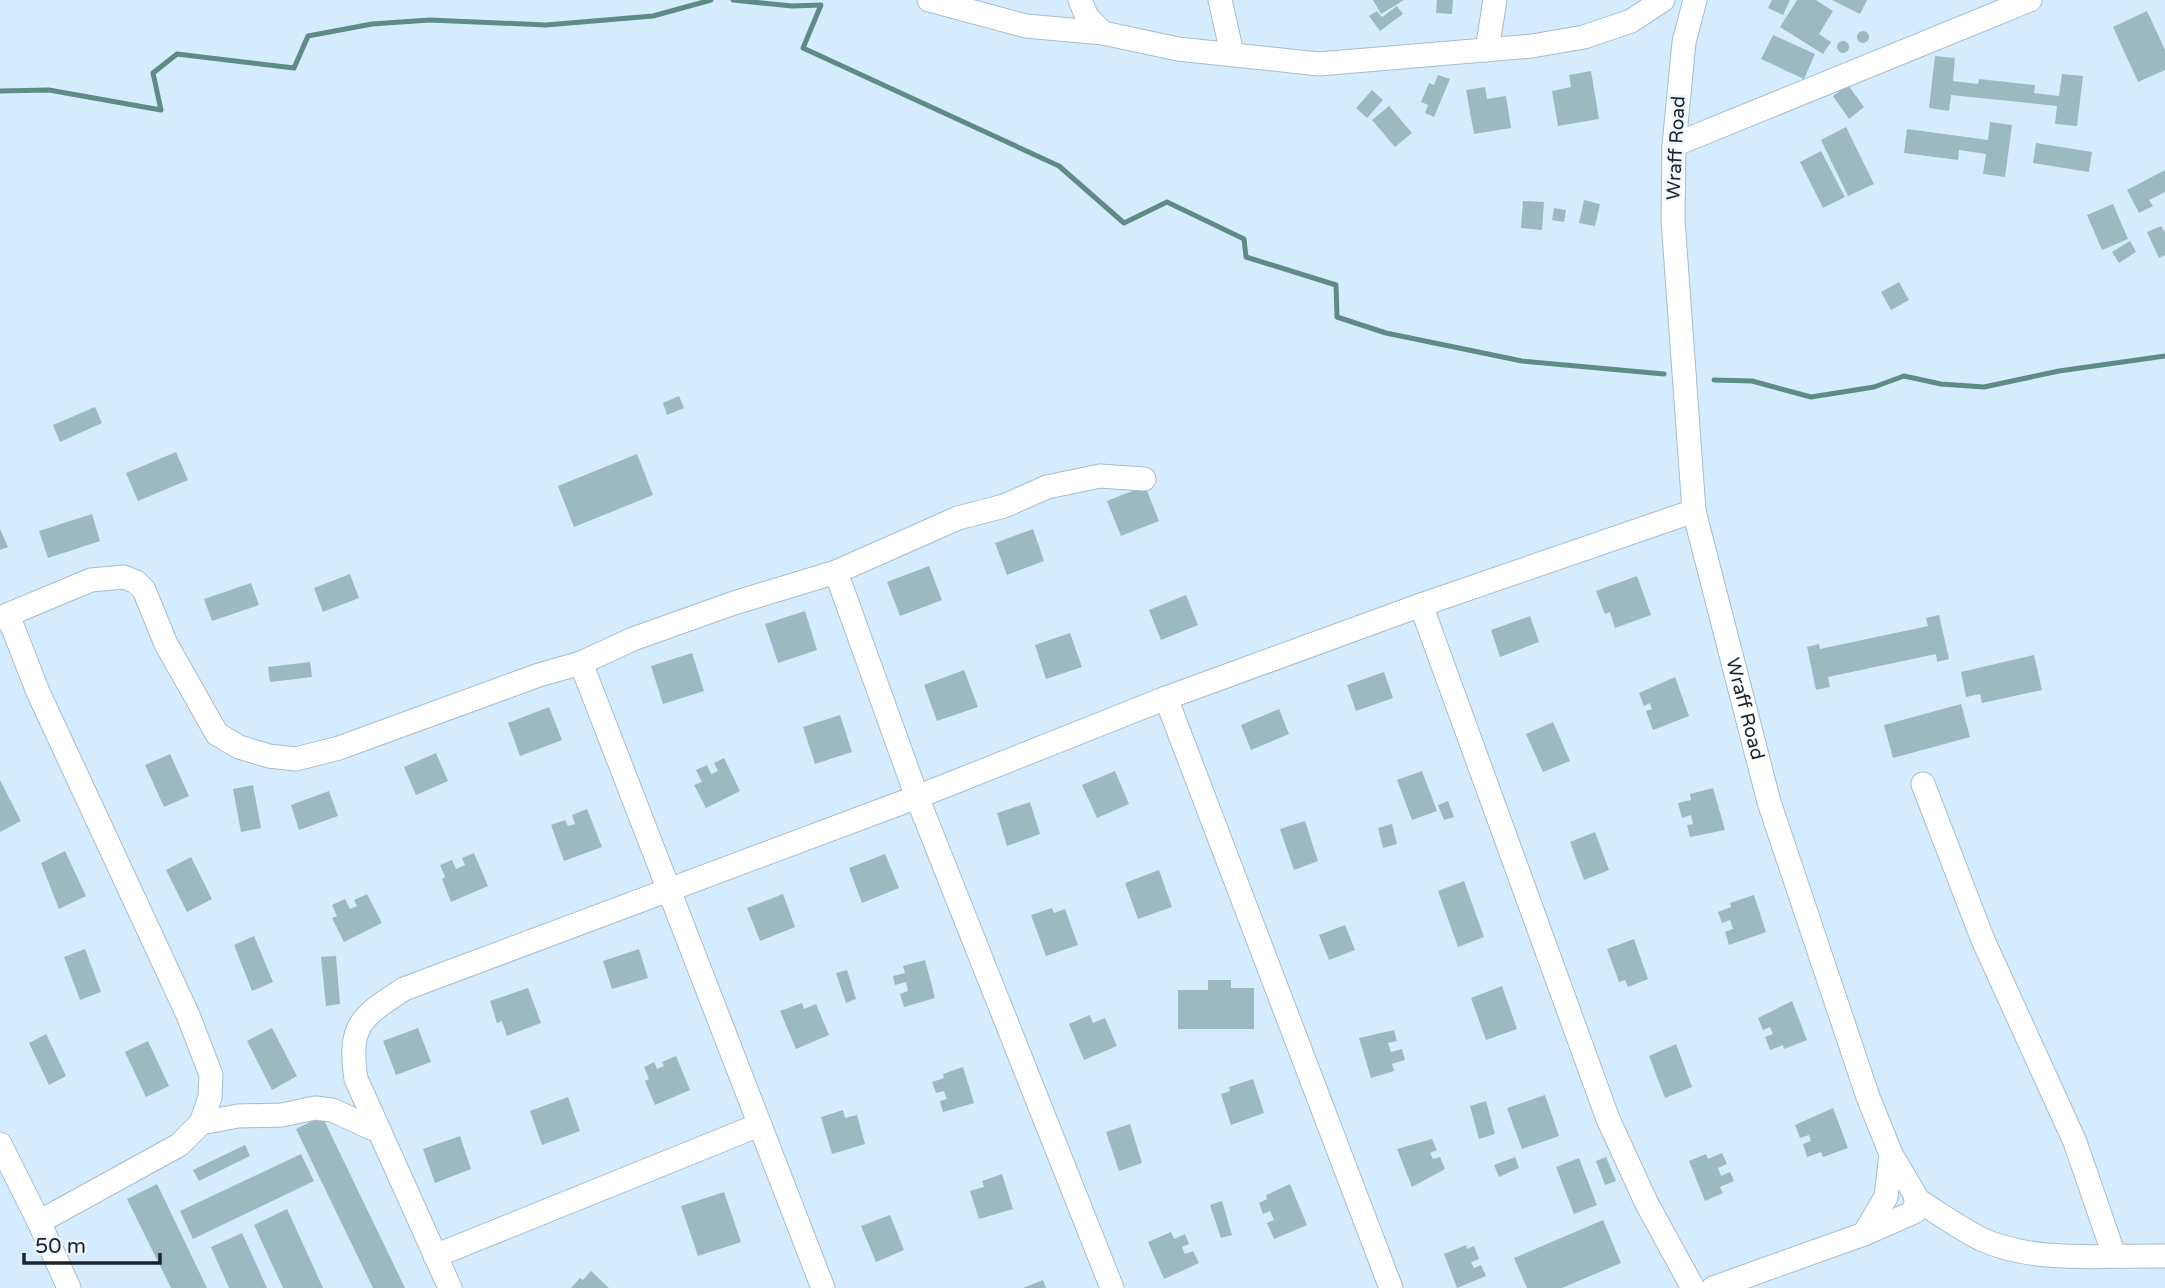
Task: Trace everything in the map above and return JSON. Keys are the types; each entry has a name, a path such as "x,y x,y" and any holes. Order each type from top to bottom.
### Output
{"street":[{"path":"929,0 961,5 1026,26 1103,33 1178,49 1319,64 1487,50 1584,37 1631,20 1664,0"},
{"path":"1080,0 1087,17 1103,33"},
{"path":"1220,0 1232,53"},
{"path":"1487,50 1494,0"},
{"name":"Wraff Road","path":"1695,0 1684,42 1674,145 1673,220 1694,512 1769,802 1868,1097 1891,1154 1886,1197 1864,1234"},
{"path":"1969,0 1987,16"},
{"path":"1674,145 2030,0"},
{"path":"39,1222 179,1144 201,1123 211,1090 211,1075 188,1014 4,617 91,580 124,577 136,582 144,590 166,644 217,734 239,747 269,756 296,759 339,748 539,675 580,663 686,620 787,585 836,572 958,518 1004,506 1047,487 1100,476 1144,479"},
{"path":"450,1288 356,1079 352,1050 357,1031 369,1012 404,989 667,888 917,797 1166,698 1421,605 1694,512"},
{"path":"836,572 917,797 1112,1288"},
{"path":"1421,605 1608,1119 1646,1202 1693,1288"},
{"path":"580,663 823,1288"},
{"path":"1166,698 1391,1288"},
{"path":"1923,784 1983,940 2075,1142 2114,1255"},
{"path":"211,1090 238,1116"},
{"path":"201,1123 238,1116 282,1115 315,1108 332,1110 380,1132"},
{"path":"435,1256 759,1125"},
{"path":"0,1144 69,1288"},
{"path":"1891,1154 1916,1199 1982,1239 2013,1249 2045,1254 2165,1256"},
{"path":"1713,1288 1864,1234 1913,1212 1916,1199"}],"building":[{"path":"1373,0 1404,0 1381,14"},
{"path":"1437,0 1453,0 1452,14 1436,13"},
{"path":"1772,0 1790,0 1783,15 1768,8"},
{"path":"1797,0 1816,0 1833,11 1819,34 1831,42 1823,54 1780,27"},
{"path":"1832,0 1867,0 1860,14"},
{"path":"1397,6 1403,14 1380,31 1369,16 1377,11 1382,17"},
{"path":"2147,11 2165,50 2165,70 2138,82 2113,27"},
{"path":"1863,31 1869,37 1863,43 1857,37"},
{"path":"1773,35 1815,54 1804,79 1761,59"},
{"path":"1843,41 1849,47 1843,53 1837,47"},
{"path":"1935,56 1955,58 1953,81 1978,84 1979,79 2035,85 2034,93 2059,96 2062,74 2083,76 2077,126 2055,124 2057,106 1951,95 1949,111 1929,108"},
{"path":"1591,71 1599,119 1558,126 1552,91 1571,87 1569,75"},
{"path":"1438,75 1450,79 1434,117 1425,113 1428,105 1421,102 1429,83 1434,85"},
{"path":"1848,85 1864,107 1849,119 1833,96"},
{"path":"1485,87 1487,99 1506,96 1511,128 1474,134 1466,90"},
{"path":"1372,90 1383,100 1367,118 1356,108"},
{"path":"1389,106 1412,133 1395,147 1372,120"},
{"path":"1990,122 2012,125 2005,177 1983,174 1986,154 1959,150 1958,160 1904,153 1907,129 1988,140"},
{"path":"1846,127 1874,184 1848,196 1821,140"},
{"path":"2036,143 2092,152 2089,172 2033,163"},
{"path":"1821,151 1845,197 1823,208 1800,162"},
{"path":"2165,170 2165,192 2149,200 2153,206 2139,213 2127,190"},
{"path":"1584,200 1600,204 1595,226 1579,223"},
{"path":"1523,201 1544,202 1542,230 1521,228"},
{"path":"2113,204 2128,239 2102,250 2087,215"},
{"path":"1554,208 1566,210 1564,222 1552,220"},
{"path":"2161,226 2165,232 2165,255 2159,258 2147,232"},
{"path":"2130,241 2136,252 2119,263 2112,252"},
{"path":"1899,282 1909,300 1891,310 1881,292"},
{"path":"679,396 684,408 667,415 663,403"},
{"path":"95,407 102,423 60,442 53,425"},
{"path":"176,452 188,480 138,501 126,473"},
{"path":"637,454 653,495 574,527 558,486"},
{"path":"1145,486 1159,521 1121,536 1107,501"},
{"path":"92,514 100,541 48,558 39,531"},
{"path":"0,529 8,547 0,550"},
{"path":"1033,529 1044,561 1007,575 995,543"},
{"path":"929,566 942,600 900,616 887,582"},
{"path":"350,574 359,598 323,612 314,588"},
{"path":"1637,576 1651,615 1615,628 1610,612 1605,614 1596,591"},
{"path":"251,583 259,605 212,621 204,599"},
{"path":"1186,595 1198,625 1161,640 1149,610"},
{"path":"805,611 817,650 778,663 765,624"},
{"path":"1939,615 1949,659 1937,662 1936,654 1828,677 1830,687 1816,690 1807,647 1819,644 1820,649 1928,626 1926,618"},
{"path":"1530,616 1539,642 1500,657 1491,630"},
{"path":"1070,633 1082,667 1046,679 1035,645"},
{"path":"692,653 704,691 663,704 651,666"},
{"path":"2034,655 2042,690 1982,703 1980,694 1966,697 1961,672"},
{"path":"310,662 312,677 270,682 268,667"},
{"path":"964,670 978,707 937,721 924,685"},
{"path":"1384,672 1393,698 1356,711 1347,685"},
{"path":"1675,677 1689,716 1653,730 1646,711 1652,709 1650,703 1644,706 1639,693"},
{"path":"1961,704 1970,737 1893,758 1884,725"},
{"path":"549,707 562,740 520,756 508,723"},
{"path":"1279,709 1289,734 1251,750 1241,725"},
{"path":"840,715 852,752 815,764 803,727"},
{"path":"1553,722 1570,761 1543,772 1526,734"},
{"path":"436,753 448,781 416,795 404,767"},
{"path":"170,754 189,796 164,807 145,765"},
{"path":"724,758 740,791 706,808 694,785 702,782 696,770 707,765 711,774 718,771 714,763"},
{"path":"1115,771 1129,804 1097,818 1082,785"},
{"path":"1422,771 1437,811 1412,820 1397,780"},
{"path":"0,780 21,821 0,832"},
{"path":"253,785 261,828 241,832 233,789"},
{"path":"1713,788 1725,830 1690,837 1687,825 1693,824 1691,815 1682,818 1678,803 1691,800 1690,794"},
{"path":"329,791 338,816 299,830 291,805"},
{"path":"1448,801 1454,817 1444,820 1438,805"},
{"path":"1030,802 1040,834 1007,846 997,813"},
{"path":"587,809 602,847 564,861 551,825 565,820 568,826 575,824 572,815"},
{"path":"1305,821 1318,861 1294,870 1280,829"},
{"path":"1392,824 1397,844 1383,848 1378,828"},
{"path":"1595,832 1609,870 1584,880 1570,842"},
{"path":"65,851 86,896 59,909 41,863"},
{"path":"474,853 488,886 451,902 440,865 452,860 456,869 465,865 462,858"},
{"path":"885,854 899,888 862,903 849,868"},
{"path":"191,857 212,899 187,912 166,870"},
{"path":"1159,870 1172,907 1138,919 1125,883"},
{"path":"1464,881 1484,937 1458,947 1438,891"},
{"path":"367,894 382,923 344,942 332,918 337,916 332,905 345,899 350,909 357,906 354,900"},
{"path":"783,894 795,927 760,941 747,908"},
{"path":"1754,895 1766,932 1729,945 1725,932 1733,929 1730,920 1722,923 1718,912 1731,907 1730,903"},
{"path":"1052,908 1054,913 1065,909 1078,945 1046,956 1031,915"},
{"path":"1345,925 1355,950 1329,960 1319,935"},
{"path":"254,936 273,982 252,991 234,945"},
{"path":"1634,939 1648,979 1628,987 1625,980 1619,982 1607,949"},
{"path":"85,949 101,992 80,1000 64,957"},
{"path":"639,949 648,978 612,989 603,961"},
{"path":"336,956 340,1004 326,1006 321,957"},
{"path":"925,960 935,998 904,1007 900,994 908,991 906,982 895,985 893,976 905,973 903,966"},
{"path":"847,970 856,999 846,1003 836,973"},
{"path":"1208,980 1231,980 1231,988 1254,988 1254,1029 1178,1029 1178,990 1208,990"},
{"path":"1502,986 1517,1029 1486,1040 1471,998"},
{"path":"528,988 541,1023 507,1036 502,1021 497,1023 490,1001"},
{"path":"1792,1001 1807,1040 1784,1049 1783,1045 1770,1050 1765,1037 1773,1034 1770,1027 1763,1030 1758,1018"},
{"path":"802,1003 804,1009 816,1004 829,1035 796,1049 780,1011"},
{"path":"1090,1015 1093,1023 1105,1018 1117,1046 1084,1060 1069,1024"},
{"path":"272,1028 297,1076 272,1090 247,1041"},
{"path":"418,1028 431,1062 396,1075 383,1041"},
{"path":"1394,1030 1397,1041 1388,1043 1391,1052 1402,1049 1405,1060 1392,1064 1394,1071 1371,1078 1359,1038"},
{"path":"46,1034 66,1076 49,1085 29,1043"},
{"path":"148,1041 169,1086 146,1097 125,1052"},
{"path":"1676,1044 1692,1087 1665,1098 1649,1056"},
{"path":"676,1056 690,1090 655,1105 645,1081 649,1079 644,1067 654,1062 657,1069 664,1066 662,1062"},
{"path":"963,1067 974,1103 943,1112 940,1101 947,1099 944,1091 936,1093 932,1082 944,1078 943,1074"},
{"path":"1253,1079 1264,1113 1231,1125 1221,1094 1230,1091 1229,1087"},
{"path":"1545,1095 1559,1136 1522,1149 1507,1108"},
{"path":"568,1097 580,1131 542,1145 530,1111"},
{"path":"1486,1101 1495,1134 1479,1139 1470,1106"},
{"path":"1833,1108 1848,1148 1823,1157 1821,1152 1807,1157 1803,1144 1811,1141 1809,1135 1800,1138 1795,1125"},
{"path":"843,1110 845,1118 857,1115 865,1144 832,1154 821,1117"},
{"path":"322,1116 405,1288 373,1288 296,1129"},
{"path":"1130,1124 1142,1163 1119,1171 1106,1132"},
{"path":"460,1136 471,1169 435,1183 423,1149"},
{"path":"1432,1139 1437,1150 1430,1153 1433,1159 1440,1157 1445,1169 1412,1187 1397,1149"},
{"path":"245,1145 250,1156 199,1181 193,1170"},
{"path":"1722,1153 1727,1164 1718,1168 1721,1176 1730,1172 1734,1181 1720,1187 1723,1193 1705,1201 1689,1161 1706,1154 1708,1159"},
{"path":"301,1154 314,1181 193,1239 180,1211"},
{"path":"1515,1157 1519,1168 1499,1177 1494,1165"},
{"path":"1606,1157 1616,1181 1605,1185 1596,1161"},
{"path":"1579,1158 1597,1205 1574,1214 1556,1167"},
{"path":"1002,1174 1013,1209 979,1219 970,1191 984,1187 982,1181"},
{"path":"157,1184 207,1288 171,1288 127,1199"},
{"path":"1290,1184 1307,1225 1274,1239 1267,1223 1274,1220 1270,1211 1263,1214 1259,1203 1267,1199 1266,1195"},
{"path":"724,1192 741,1242 698,1256 681,1206"},
{"path":"1222,1201 1232,1235 1221,1238 1210,1205"},
{"path":"287,1209 323,1288 283,1288 254,1225"},
{"path":"890,1215 904,1250 876,1262 861,1226"},
{"path":"1603,1220 1621,1263 1562,1288 1527,1288 1514,1258"},
{"path":"1171,1232 1174,1239 1185,1234 1189,1244 1182,1247 1185,1254 1193,1251 1199,1263 1164,1279 1148,1242"},
{"path":"242,1233 267,1288 229,1288 211,1247"},
{"path":"1466,1245 1467,1249 1474,1246 1479,1259 1471,1262 1474,1268 1481,1265 1486,1276 1457,1288 1444,1254"},
{"path":"591,1271 609,1288 571,1288 580,1278 583,1280"},
{"path":"1043,1280 1046,1288 1023,1288"}],"waterway":[{"path":"0,91 49,90 161,110 153,73 177,54 294,68 308,36 372,24 430,20 546,25 653,16 711,0"},
{"path":"733,0 792,6 821,5 803,48 1059,166 1124,223 1167,202 1244,239 1246,257 1336,285 1337,317 1386,333 1522,361 1664,374"},
{"path":"1714,380 1752,381 1811,397 1874,387 1904,376 1941,384 1984,387 2059,371 2165,356"}]}
